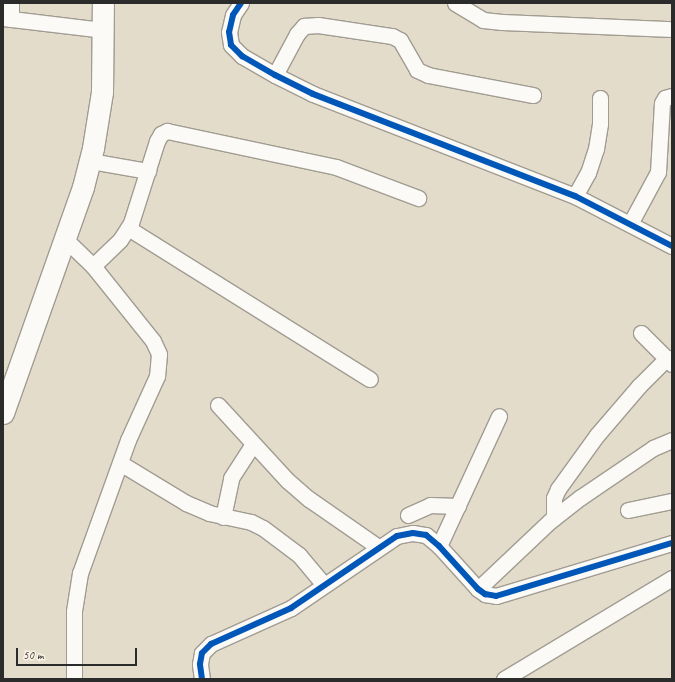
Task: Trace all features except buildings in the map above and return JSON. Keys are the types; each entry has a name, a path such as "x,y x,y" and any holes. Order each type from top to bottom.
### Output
{"street":[{"path":"11,3 7,18 104,30"},
{"path":"3,413 65,239 90,161 102,92 104,30 103,3"},
{"path":"242,3 233,15 229,32 231,45 242,56 275,75 313,94 575,196 672,246"},
{"path":"455,3 483,20 672,29"},
{"path":"275,75 297,34 304,26 318,25 392,36 400,40 417,70 428,75 533,95"},
{"path":"630,224 665,172 662,104 665,98 672,96"},
{"path":"575,196 588,173 596,149 600,124 600,98"},
{"path":"93,266 128,228 161,134 167,131 336,167 418,198"},
{"path":"90,161 148,171"},
{"path":"128,228 370,379"},
{"path":"65,239 93,266 154,341 159,354 157,376 120,463 80,573 74,612 74,679"},
{"path":"554,518 554,498 566,478 597,435 639,386 669,361 641,333"},
{"path":"218,405 253,444 309,499 378,547"},
{"path":"439,546 499,416"},
{"path":"478,589 554,518 631,462 672,440"},
{"path":"223,517 231,478 253,444"},
{"path":"120,463 186,503 223,517 251,522 262,528 299,555 324,585"},
{"path":"628,510 672,501"},
{"path":"408,515 430,505 458,506"},
{"path":"202,679 200,664 202,653 211,644 291,608 378,547 397,536 413,533 426,536 439,546 478,589 485,594 496,596 672,543"},
{"path":"504,679 672,578"}],"cycle path":[{"path":"241,3 233,15 229,32 231,45 242,56 275,75 313,94 575,196 672,246"},
{"path":"202,679 200,664 202,653 211,644 291,608 397,536 413,533 426,535 439,546 478,589 485,594 496,596 672,543"}]}
